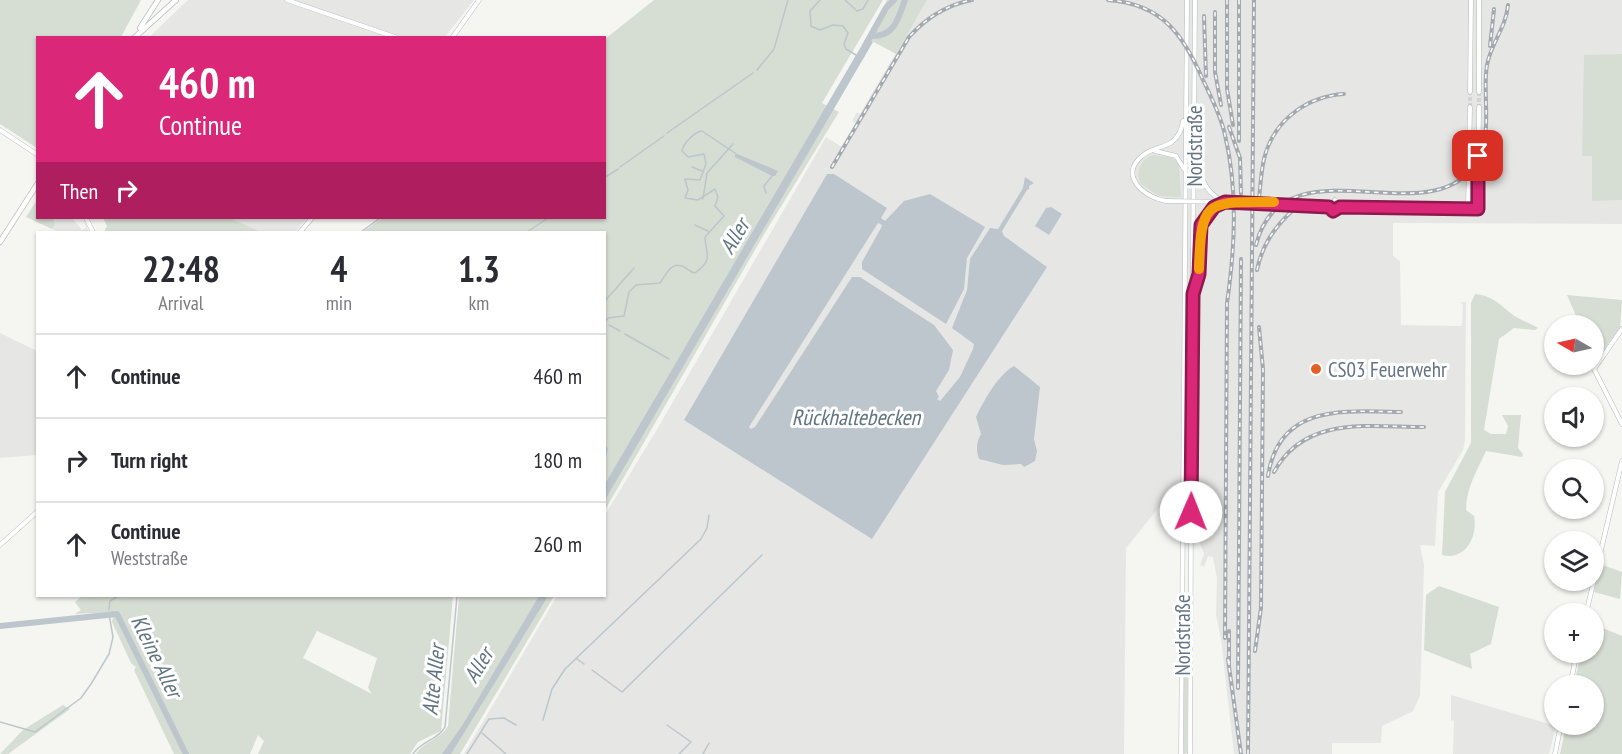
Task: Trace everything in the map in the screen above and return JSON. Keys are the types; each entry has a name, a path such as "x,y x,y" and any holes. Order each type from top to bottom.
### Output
{"main road":[{"path":"135,36 158,0"},
{"path":"136,36 176,0"},
{"path":"0,242 36,186"}],"street":[{"path":"287,0 392,36"},
{"path":"453,36 478,0"},
{"name":"Nordstraße","path":"1181,754 1187,0"},
{"name":"Nordstraße","path":"1190,754 1195,0"},
{"path":"1470,92 1471,0"},
{"path":"1479,0 1479,92"},
{"path":"1185,104 1183,126 1178,137 1151,151 1137,162 1134,178 1143,193 1166,201 1320,206 1329,207 1333,211 1340,207 1478,209 1479,107"},
{"path":"1468,209 1470,107"},
{"path":"1194,111 1200,129 1202,181 1208,192 1225,202"},
{"path":"0,130 36,154"},
{"path":"1151,151 1176,156 1185,173"},
{"path":"1329,207 1335,200 1340,207"},
{"path":"1193,294 1199,274 1200,235 1204,217 1214,207 1225,202"},
{"path":"301,231 311,219"},
{"path":"1622,328 1594,369 1622,424"},
{"path":"1589,603 1622,461"},
{"path":"1183,512 1191,513"},
{"path":"0,545 36,513"},
{"path":"1555,754 1559,735"}],"shaded area":[{"path":"0,0 141,0 122,36 36,36 36,147 0,124"},
{"path":"188,0 474,0 446,36 150,36"},
{"path":"654,0 883,0 822,103 839,112 763,236 606,508 606,231 364,231 381,219 606,219 606,38"},
{"path":"887,0 927,0 896,54 866,38"},
{"path":"927,0 1622,0 1622,224 1393,223 1393,256 1400,261 1401,325 1462,326 1463,305 1460,302 1466,302 1465,440 1463,450 1438,492 1435,546 1420,545 1424,565 1420,696 1413,711 1382,726 1381,743 1332,743 1332,754 1234,754 1221,639 1216,615 1217,578 1213,557 1208,556 1204,567 1200,565 1204,554 1200,543 1206,519 1167,518 1167,514 1173,513 1173,507 1160,506 1126,548 1124,754 464,754 556,597 606,597 606,513 826,137 842,147 856,123 852,121 857,112 860,114"},
{"path":"1622,54 1622,200 1592,201 1592,156 1582,156 1584,55"},
{"path":"1153,155 1172,158 1179,164 1181,197 1159,196 1141,184 1140,167"},
{"path":"36,202 36,219 53,219 55,224 52,229 26,217"},
{"path":"53,219 73,219 82,230 86,228 83,219 89,231 57,231 52,229 55,224"},
{"path":"104,219 231,219 259,231 104,231 107,226"},
{"path":"222,219 306,219 296,231 250,231"},
{"path":"1475,294 1493,300 1514,316 1538,328 1535,330 1514,328 1499,339 1484,430 1491,434 1506,434 1508,426 1502,415 1521,415 1518,448 1523,454 1522,457 1486,451 1466,502 1466,510 1474,516 1472,539 1464,551 1450,556 1442,555 1445,492 1471,443 1471,303"},
{"path":"1567,295 1622,300 1620,328 1604,350 1604,315 1576,315"},
{"path":"1190,306 1188,382 1185,381 1186,307"},
{"path":"0,333 36,351 36,455 0,458"},
{"path":"1604,565 1622,572 1620,599 1594,592 1604,591"},
{"path":"1439,586 1499,607 1491,644 1470,654 1472,669 1424,650 1426,595"},
{"path":"81,597 453,597 441,731 418,742 410,754 258,754 264,741 258,735 250,754 189,754 118,612 75,614 81,610 75,602","holes":["317,631 377,658 368,688 372,694 303,658"]},
{"path":"459,597 553,597 460,754 416,754 448,726"},
{"path":"114,613 184,754 174,754 134,670 136,667 131,663 112,622"},
{"path":"1604,629 1622,636 1622,754 1560,754 1564,735 1604,735 1604,675 1576,675 1579,663 1604,663"},
{"path":"1188,655 1187,753 1184,754 1183,656"},
{"path":"1451,695 1544,722 1544,735 1554,735 1549,754 1453,754 1454,721 1451,720"},
{"path":"63,705 70,709 8,754 0,754 23,730"}],"water":[{"path":"866,38 873,42 606,498 606,482"},
{"path":"735,153 778,171 775,176 772,176 735,157"},
{"name":"Rückhaltebecken","path":"827,174 834,174 887,208 881,218 885,221 904,201 930,194 985,227 967,258 964,289 946,324 862,269 862,262 881,228 882,225 878,223 749,427 751,429 755,427 852,277 860,277 934,325 953,350 949,370 936,391 939,397 937,399 940,401 960,377 973,349 974,344 952,328 967,290 970,259 990,228 998,229 1023,188 1025,177 1034,183 1029,186 1002,231 1004,236 1047,267 872,539 684,420"},
{"path":"1051,207 1062,214 1049,235 1035,226 1046,208"},
{"path":"1014,366 1040,387 1034,439 1037,451 1035,461 1024,467 1021,464 1003,465 979,459 977,450 981,434 976,417 997,382"},
{"path":"538,597 547,597 451,754 442,754 462,726"}],"waterway":[{"path":"757,70 774,49 788,0"},
{"path":"820,0 810,11 811,26 820,30 833,25 843,26 848,33 844,44 846,49 856,55"},
{"path":"845,0 857,11 863,9 868,0"},
{"name":"Aller","path":"866,44 886,8 894,0"},
{"path":"871,36 890,30 905,0"},
{"path":"667,133 753,73"},
{"path":"606,320 608,318 624,316 629,292 636,285 660,283 669,270 678,265 695,273 707,259 705,237 724,216 715,206 718,197 715,189 698,200 685,198 688,190 685,179 700,180 706,164 704,154 688,157 682,151 687,142 692,136 702,131 735,153"},
{"path":"620,167 664,136"},
{"path":"703,199 707,173 733,144"},
{"path":"692,167 702,171"},
{"path":"606,177 618,169"},
{"path":"766,193 764,186 772,176"},
{"path":"362,231 379,219"},
{"path":"528,231 546,219"},
{"path":"695,225 708,231"},
{"path":"606,300 634,268"},
{"path":"609,325 620,331"},
{"path":"625,334 669,359"},
{"path":"606,447 606,453"},
{"path":"543,720 552,689 565,669 701,539 707,528 709,515"},
{"path":"592,670 622,692 762,555"},
{"name":"Alte Aller","path":"109,610 110,601 116,597"},
{"name":"Alte Aller","path":"413,754 445,727 457,597"},
{"path":"0,722 35,732 81,698 109,654 113,637 109,614"},
{"name":"Kleine Aller","path":"0,626 117,614 186,754"},
{"path":"577,659 584,664"},
{"path":"467,754 489,719 504,718 516,725"},
{"path":"667,725 691,742 679,754"},
{"path":"482,733 506,754"},
{"path":"703,754 709,743"}],"tunnel":[{"path":"1470,92 1470,107"},
{"path":"1479,92 1479,107"}],"railway":[{"path":"832,167 909,37 937,13 972,0"},
{"path":"1108,0 1127,3 1157,15 1178,36 1187,49 1216,107 1229,156 1234,219 1227,303 1225,638"},
{"path":"1227,0 1227,89 1233,125"},
{"path":"1239,0 1239,141"},
{"path":"1248,754 1254,0"},
{"path":"1256,245 1272,213 1296,197 1327,191 1429,192 1457,182 1478,159 1482,148 1486,125 1487,65 1508,5"},
{"path":"1490,46 1494,9"},
{"path":"1215,12 1215,72 1221,105"},
{"path":"1204,16 1206,76"},
{"path":"1259,198 1264,157 1271,140 1286,119 1307,104 1344,94"},
{"path":"1229,127 1240,158 1241,194"},
{"path":"1257,270 1269,238 1291,212"},
{"path":"1238,688 1241,259"},
{"path":"1255,651 1261,608 1263,369 1259,327"},
{"path":"1268,476 1275,452 1286,435 1300,423 1318,416 1337,413 1401,412"},
{"path":"1274,472 1287,454 1303,441 1321,433 1361,426 1424,427"},
{"path":"1229,631 1229,665"},
{"path":"1228,659 1241,754"}],"slow traffic":[{"path":"1199,269 1201,225 1209,211 1225,202 1274,202"}],"place":[{"name":"CS03 Feuerwehr","path":"1316,369"}],"route":[{"path":"1191,512 1193,294 1199,274 1200,235 1204,217 1214,207 1225,202 1280,202 1329,207 1333,211 1337,211 1340,207 1478,209 1478,156"}]}
